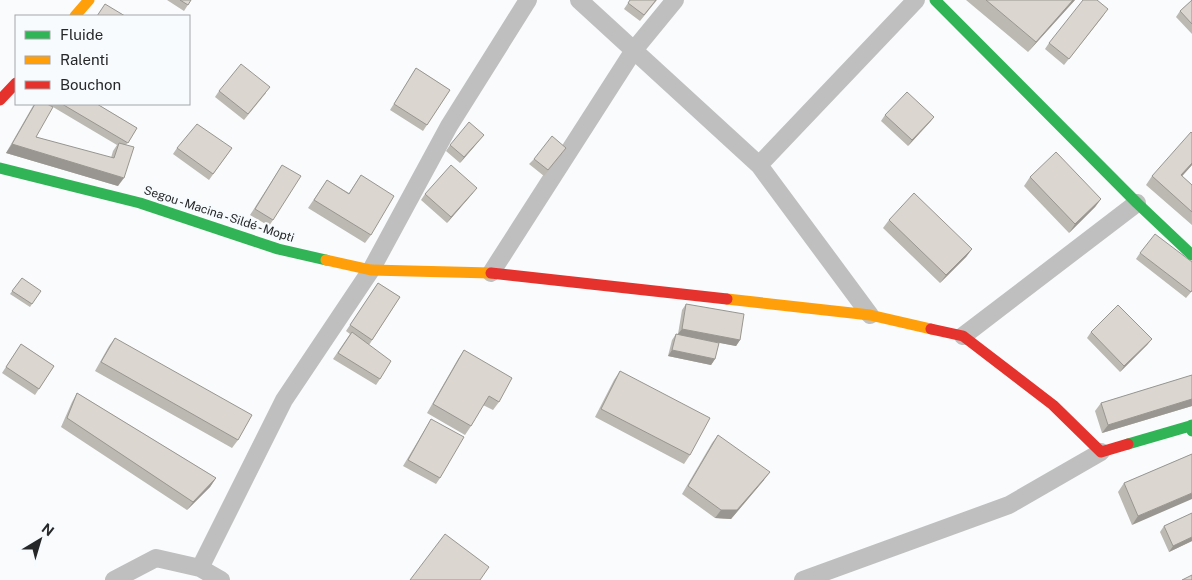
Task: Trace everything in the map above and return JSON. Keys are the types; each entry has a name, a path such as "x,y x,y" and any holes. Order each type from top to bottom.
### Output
{"main road":[{"path":"76,15 89,0"},
{"path":"935,0 1137,203 1192,255"},
{"name":"Segou - Macina - Sildé - Mopti","path":"0,168 140,203 278,249 371,270 491,273 870,315 963,336"},
{"path":"963,336 1053,405 1101,452 1191,428"}],"street":[{"path":"200,568 284,400 371,270 449,126 528,0"},
{"path":"579,0 759,165 870,315"},
{"path":"491,273 634,50 675,0"},
{"path":"759,165 916,0"},
{"path":"963,336 1137,203"},
{"path":"803,580 1009,505 1101,452"},
{"path":"114,580 156,558 200,568 221,580"}],"building":[{"path":"180,0 191,0 188,5"},
{"path":"630,0 656,0 644,15 628,3"},
{"path":"986,0 1073,0 1036,42"},
{"path":"1083,0 1097,0 1108,9 1069,59 1049,43"},
{"path":"1192,0 1192,24 1180,11"},
{"path":"105,4 123,15 98,15"},
{"path":"241,64 270,87 248,114 219,91"},
{"path":"416,68 450,90 427,125 394,104"},
{"path":"907,92 934,117 912,140 885,115"},
{"path":"34,105 49,105 53,107 36,137 114,158 119,143 134,147 124,178 12,144"},
{"path":"64,105 99,105 137,128 128,143"},
{"path":"469,122 484,135 464,157 450,145"},
{"path":"197,124 232,148 213,174 177,148"},
{"path":"1191,132 1192,163 1181,175 1192,185 1192,212 1152,176"},
{"path":"552,136 566,148 548,170 534,159"},
{"path":"1056,152 1101,199 1075,224 1030,177"},
{"path":"282,165 301,176 273,220 255,209"},
{"path":"451,165 477,188 451,217 425,194"},
{"path":"361,175 394,196 371,235 314,200 327,180 349,194"},
{"path":"914,193 972,249 946,275 889,220"},
{"path":"1155,234 1192,262 1191,292 1140,253"},
{"path":"22,278 41,291 32,304 12,291"},
{"path":"378,283 400,297 372,340 350,325"},
{"path":"686,304 744,314 740,340 682,329"},
{"path":"1118,305 1152,339 1124,366 1091,332"},
{"path":"352,332 391,361 380,379 338,353"},
{"path":"676,334 719,343 715,359 672,350"},
{"path":"115,338 252,415 238,440 101,362"},
{"path":"21,344 54,366 39,389 6,367"},
{"path":"464,350 512,378 499,402 489,396 471,426 433,404"},
{"path":"620,371 710,418 690,455 601,409"},
{"path":"1192,375 1192,399 1108,425 1101,403"},
{"path":"77,393 216,478 193,502 67,418"},
{"path":"431,419 464,437 440,478 408,460"},
{"path":"718,435 770,472 737,510 721,510 688,486"},
{"path":"1192,454 1192,493 1138,516 1124,483"},
{"path":"1192,513 1192,537 1173,546 1164,526"},
{"path":"445,534 489,567 480,580 410,580"},
{"path":"1192,575 1192,580 1182,580"}],"traffic: fast":[{"path":"935,0 1137,203 1192,255"},
{"path":"0,168 140,203 278,249 326,260"},
{"path":"1128,444 1190,426 1192,431"}],"traffic: slow":[{"path":"76,15 89,0"},
{"path":"326,260 371,270 491,273"},
{"path":"727,299 870,315 931,329"}],"traffic: jam":[{"path":"0,100 15,84"},
{"path":"491,273 727,299"},
{"path":"931,329 963,336 1053,405 1101,452 1128,444"}]}
